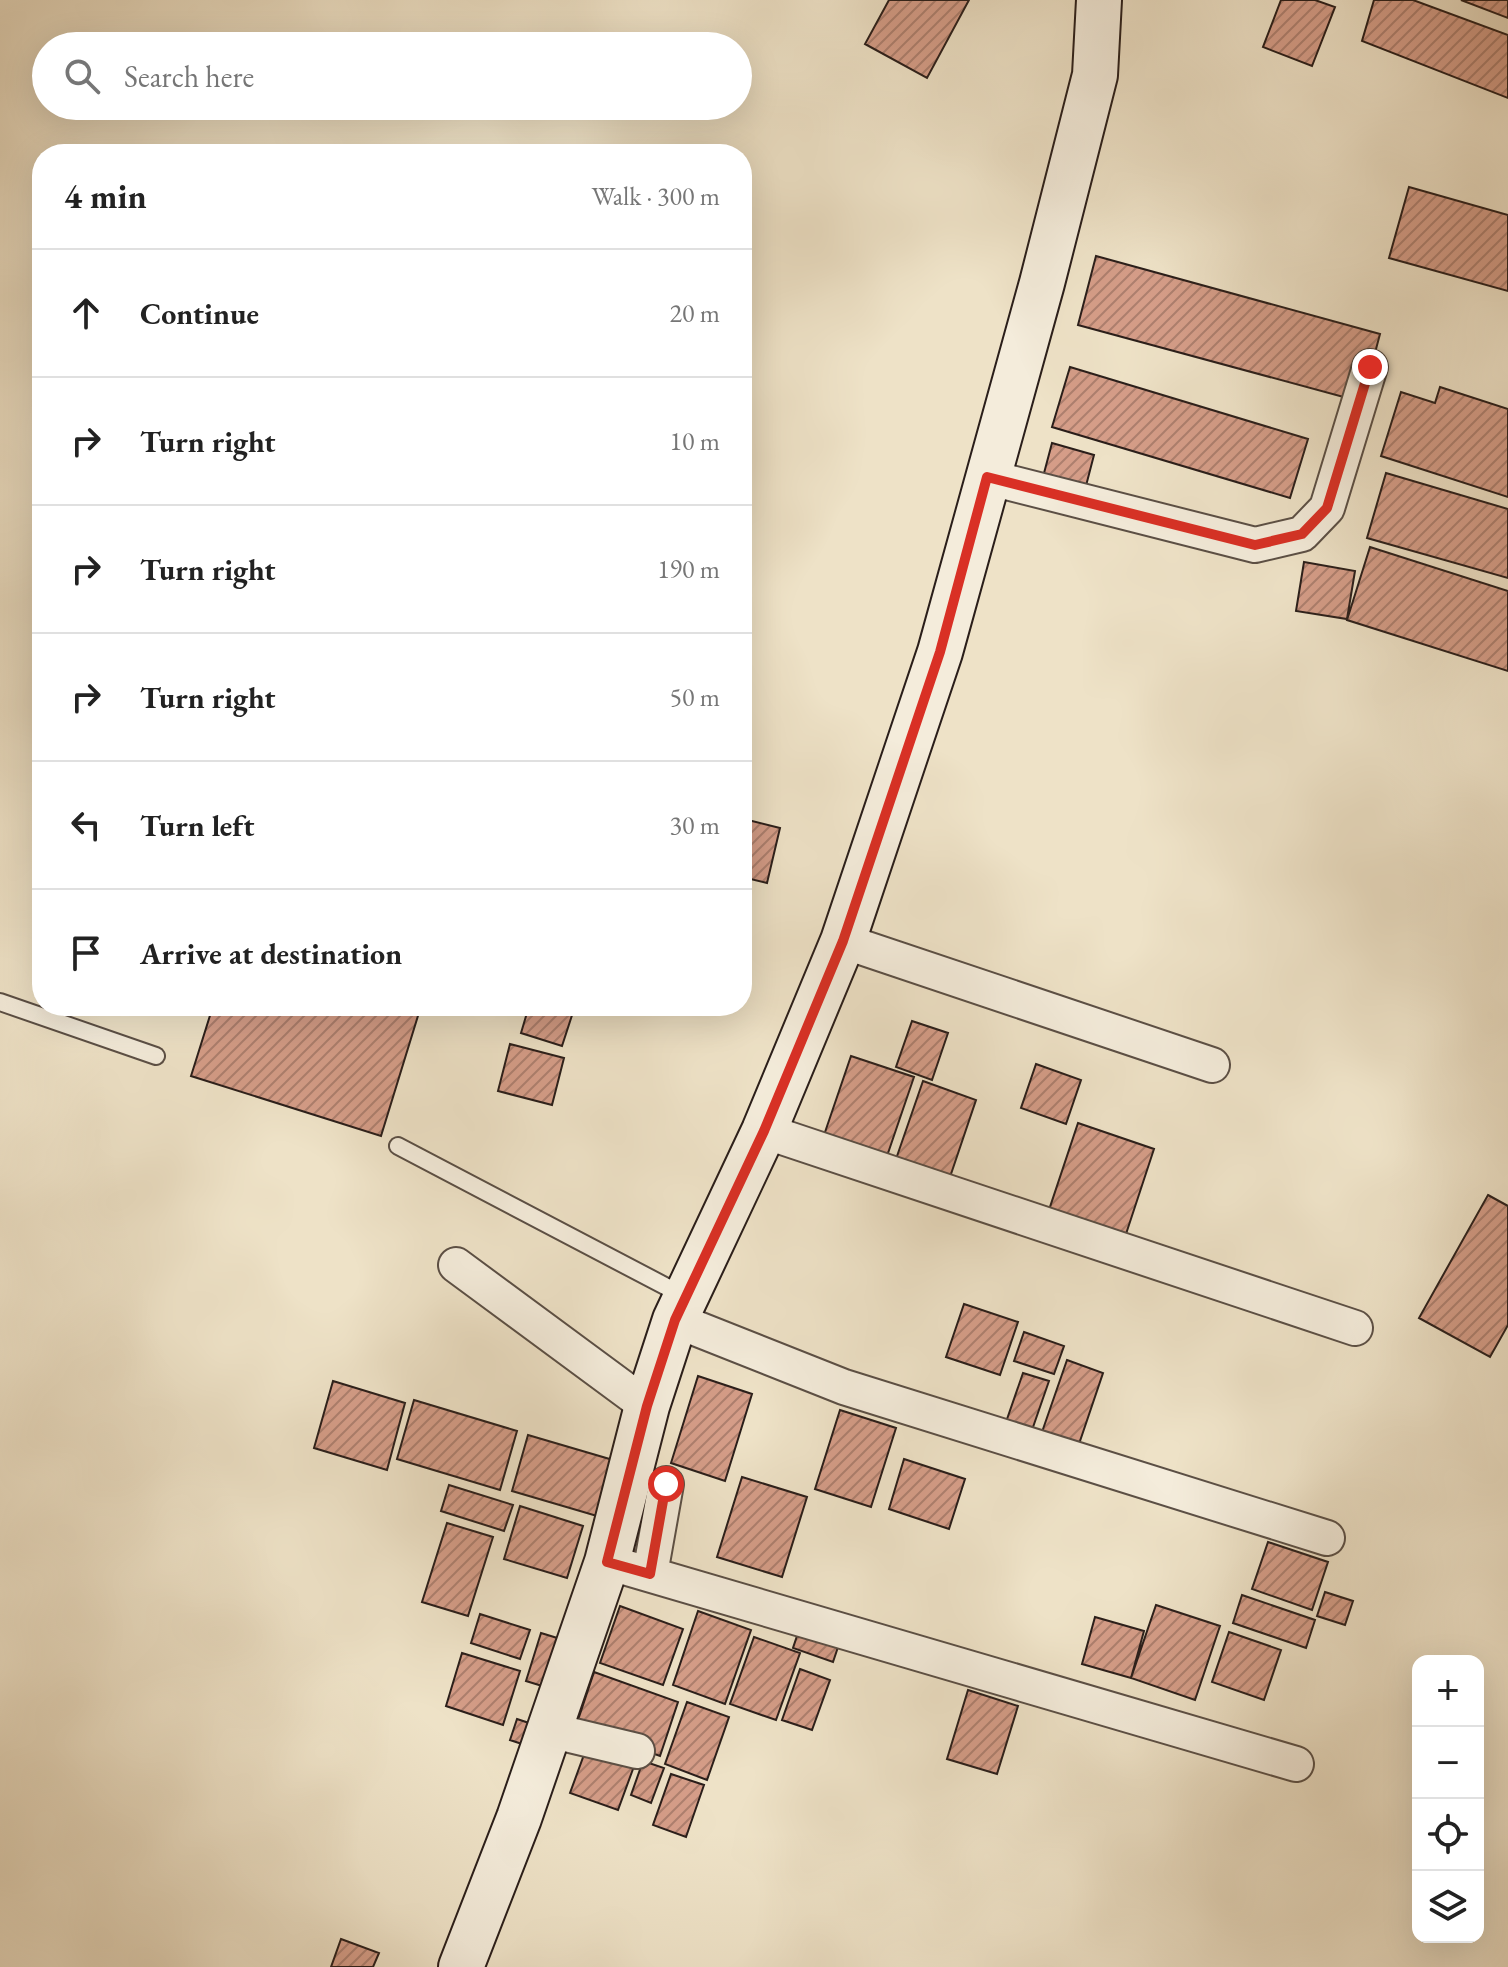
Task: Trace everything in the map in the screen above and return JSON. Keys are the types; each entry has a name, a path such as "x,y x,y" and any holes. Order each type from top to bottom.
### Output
{"street":[{"path":"461,1967 519,1818 607,1562 647,1406 680,1308 764,1131 843,941 940,652 1042,283 1095,75 1099,0"},
{"path":"987,477 1255,545 1302,534 1327,508 1370,367"},
{"path":"843,941 1212,1065"},
{"path":"764,1131 1355,1328"},
{"path":"456,1265 647,1406"},
{"path":"680,1308 844,1387 1327,1538"},
{"path":"650,1574 666,1484"},
{"path":"607,1562 1296,1764"},
{"path":"549,1730 637,1751"}],"lane":[{"path":"0,1002 32,1013"},
{"path":"40,1016 156,1056"},
{"path":"398,1146 680,1308"}],"building":[{"path":"889,0 969,0 927,78 865,44"},
{"path":"1281,0 1315,0 1335,7 1312,66 1263,47"},
{"path":"1374,0 1413,0 1508,35 1508,98 1362,41"},
{"path":"1461,0 1508,0 1508,18"},
{"path":"1409,187 1508,215 1508,291 1389,258"},
{"path":"1096,256 1380,334 1362,402 1078,325"},
{"path":"1070,367 1308,439 1290,498 1052,427"},
{"path":"1440,387 1508,409 1508,497 1381,456 1401,392 1435,403"},
{"path":"1052,443 1094,455 1081,505 1039,492"},
{"path":"1386,473 1508,509 1508,578 1367,538"},
{"path":"1370,547 1508,591 1508,671 1347,620"},
{"path":"1304,562 1355,571 1347,619 1296,611"},
{"path":"752,821 780,828 767,883 752,879"},
{"path":"210,1016 418,1016 381,1136 191,1076"},
{"path":"526,1016 572,1016 562,1046 521,1033"},
{"path":"912,1021 948,1033 932,1080 896,1067"},
{"path":"510,1044 564,1058 552,1105 498,1091"},
{"path":"851,1056 914,1077 886,1159 823,1138"},
{"path":"1036,1064 1081,1080 1066,1124 1021,1108"},
{"path":"923,1081 976,1100 950,1177 896,1159"},
{"path":"1078,1123 1154,1149 1125,1237 1049,1210"},
{"path":"1488,1195 1508,1206 1508,1325 1490,1357 1419,1318"},
{"path":"964,1304 1018,1322 1000,1375 946,1357"},
{"path":"1024,1332 1064,1346 1054,1374 1014,1361"},
{"path":"1067,1360 1103,1373 1079,1444 1042,1432"},
{"path":"1023,1373 1049,1381 1032,1430 1006,1422"},
{"path":"698,1376 752,1394 725,1481 671,1463"},
{"path":"333,1381 405,1403 387,1470 314,1448"},
{"path":"414,1400 517,1431 500,1490 397,1459"},
{"path":"840,1410 896,1428 871,1507 815,1489"},
{"path":"528,1435 613,1460 597,1516 512,1491"},
{"path":"904,1459 965,1479 949,1529 889,1509"},
{"path":"742,1477 807,1497 782,1577 717,1557"},
{"path":"449,1485 513,1505 504,1531 441,1511"},
{"path":"520,1506 583,1526 567,1578 504,1559"},
{"path":"447,1523 493,1537 468,1616 422,1602"},
{"path":"1268,1542 1328,1562 1312,1610 1252,1589"},
{"path":"1325,1592 1353,1601 1345,1625 1317,1616"},
{"path":"1242,1595 1315,1620 1306,1648 1233,1623"},
{"path":"1156,1605 1220,1626 1195,1700 1131,1678"},
{"path":"620,1606 683,1629 663,1685 600,1663"},
{"path":"698,1611 751,1630 725,1704 673,1685"},
{"path":"480,1614 530,1630 520,1659 471,1643"},
{"path":"1095,1617 1144,1631 1131,1678 1082,1664"},
{"path":"802,1621 842,1635 833,1662 793,1648"},
{"path":"1229,1632 1281,1650 1264,1700 1212,1682"},
{"path":"541,1633 567,1641 552,1689 526,1681"},
{"path":"754,1637 800,1653 776,1720 730,1704"},
{"path":"462,1653 520,1671 503,1725 446,1706"},
{"path":"800,1669 830,1680 812,1730 782,1720"},
{"path":"594,1672 678,1702 660,1756 576,1726"},
{"path":"968,1690 1018,1706 997,1774 947,1759"},
{"path":"687,1702 729,1717 707,1780 665,1764"},
{"path":"517,1719 535,1725 528,1746 510,1740"},
{"path":"589,1741 637,1758 618,1810 570,1793"},
{"path":"643,1761 664,1768 651,1803 631,1795"},
{"path":"671,1774 704,1785 686,1837 653,1825"},
{"path":"341,1939 379,1953 373,1967 331,1967"}],"route":[{"path":"666,1484 650,1574 607,1562 647,1406 675,1320 717,1225 764,1131 843,941 940,652 987,477 1255,545 1302,534 1327,508 1370,367"}]}
